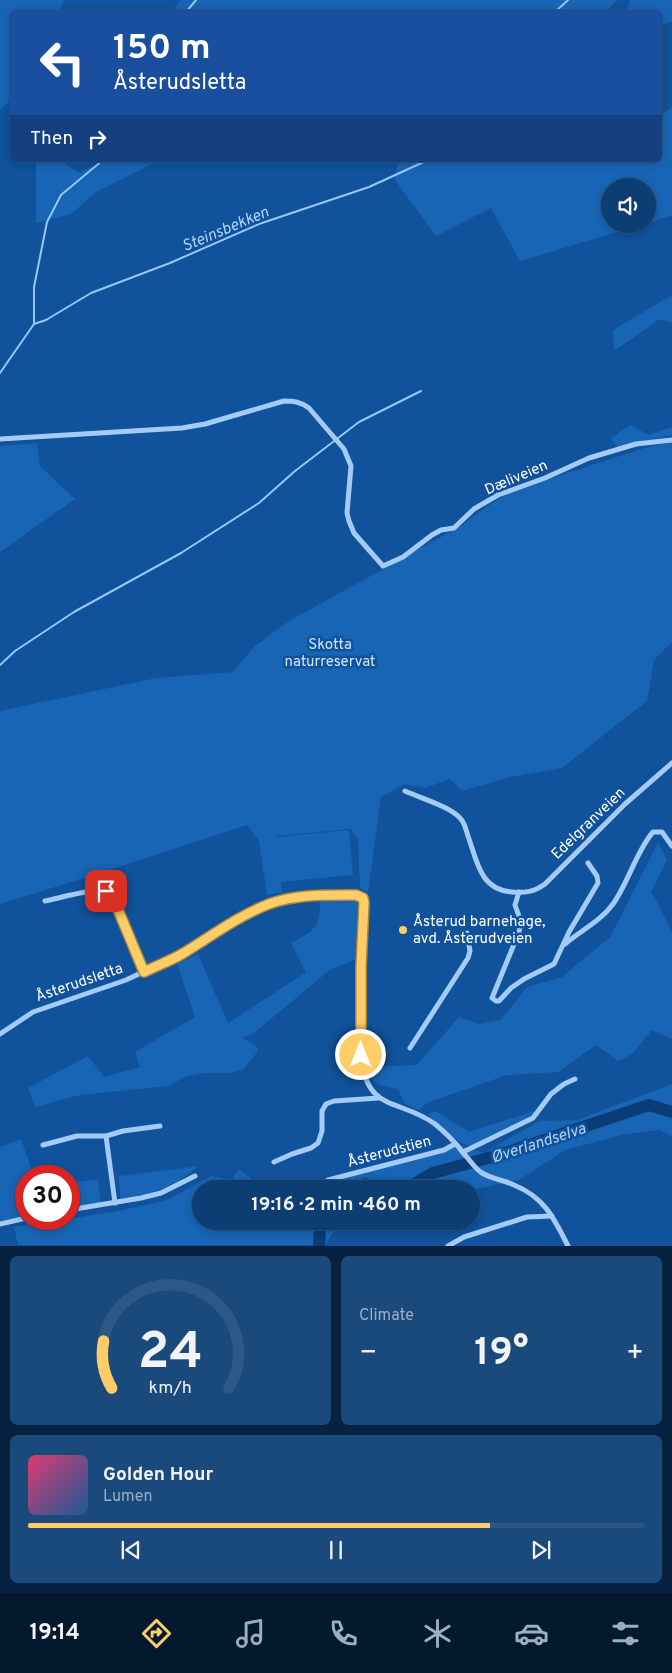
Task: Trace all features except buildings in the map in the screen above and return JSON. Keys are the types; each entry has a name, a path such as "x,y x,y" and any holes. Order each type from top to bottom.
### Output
{"street":[{"name":"Dæliveien","path":"0,439 182,428 205,424 284,401 294,401 309,408 344,449 351,466 347,513 349,521 354,533 383,566 403,557 432,534 454,528 474,510 498,495 545,478 589,458 636,444 672,440"},
{"name":"Edelgranveien","path":"519,892 538,889 545,884 625,804 672,763"},
{"path":"405,791 453,812 462,820 466,828 479,868 486,881 501,891 519,892 515,905 521,922 519,932 492,998 496,1001 524,979 554,964 598,883 597,876 588,863"},
{"path":"563,945 613,905 653,832 662,832 672,846"},
{"path":"45,901 106,891 110,894 144,972"},
{"name":"Åsterudsletta","path":"0,1034 33,1012 89,994 144,972 179,955 236,920 268,904 312,896 356,895 363,898 364,903 361,967 361,1055 364,1076 370,1088 379,1098"},
{"path":"410,1048 468,958 470,950 467,933"},
{"path":"464,1152 533,1118 551,1094 564,1084 575,1079"},
{"path":"274,1162 318,1144 322,1131 322,1111 326,1104 334,1101 379,1098 392,1106 423,1117 439,1128 464,1152 477,1169 486,1176 527,1190 544,1204 568,1246"},
{"path":"42,1145 77,1136 106,1136 123,1131 160,1126"},
{"path":"106,1136 114,1203"},
{"name":"Åsterudstien","path":"328,1180 444,1150 456,1144"},
{"path":"80,1208 161,1193 195,1176"},
{"path":"448,1246 464,1237 527,1217 552,1216"},
{"path":"0,1224 15,1221"}],"green space":[{"path":"0,0 64,0 60,10 10,10 10,100 0,110"},
{"path":"180,0 617,0 608,10 174,10"},
{"path":"630,0 672,0 672,22 662,24 662,10 627,10"},
{"path":"672,107 672,215 656,220 656,178 601,178 601,233 614,233 520,261 491,208 436,236 395,180 398,162 662,162 662,114"},
{"path":"62,162 79,173 98,162 156,162 96,192 71,214 36,223 36,163"},
{"path":"672,295 672,323 660,319 614,351 613,330"},
{"path":"630,425 649,435 672,427 672,435 618,448 611,438"},
{"name":"Skotta naturreservat","path":"672,442 672,642 654,660 647,701 562,768 510,777 462,791 450,779 425,788 404,784 381,797 368,892 360,888 358,839 350,829 277,836 349,830 353,875 281,882 282,892 267,895 259,841 247,825 0,904 0,711 156,678 233,672 255,646 289,621 461,526 510,492 644,448"},
{"path":"37,443 40,466 75,499 0,552 0,446"},
{"path":"658,843 667,860 651,893 672,932 672,1039 652,1030 632,1054 618,1061 596,1045 559,1072 507,1075 429,1102 418,1110 405,1104 398,1089 380,1085 371,1078 370,1067 417,1065 459,1017 479,1024 501,1020 527,987 562,977 610,937"},
{"path":"358,900 355,959 331,969 254,1033 243,1038 256,1046 258,1051 243,1070 186,1076 169,1086 80,1095 35,1107 28,1088 88,1056 104,1077 140,1067 135,1052 195,1017 177,964 198,954 228,1023 306,972 291,943 314,928 319,917 320,901"},
{"path":"672,1084 672,1137 660,1130 626,1134 565,1150 519,1180 480,1188 480,1180 328,1180 459,1145 484,1153 539,1121 577,1120"},
{"path":"435,1111 469,1132 534,1111 535,1114 471,1147 458,1141 427,1114"},
{"path":"21,1139 30,1165 15,1165 15,1218 0,1221 0,1147"},
{"path":"199,1166 162,1189 120,1199 119,1176"},
{"path":"239,1169 253,1180 231,1180"},
{"path":"211,1176 231,1180 204,1180"},
{"path":"98,1179 101,1204 80,1207 80,1181"},
{"path":"192,1186 192,1230 334,1230 325,1245 18,1245 14,1227 15,1230 80,1230 80,1217 119,1211 167,1200"}],"waterway":[{"path":"188,10 196,0"},
{"name":"Steinsbekken","path":"557,10 568,0"},
{"path":"34,324 34,287 47,222 61,195 101,162"},
{"name":"Steinsbekken","path":"34,324 46,320 91,293 170,263 259,224 369,187 424,162"},
{"path":"0,373 34,324"},
{"path":"0,665 15,651 74,612 181,553 259,503 295,471 359,422 421,391"},
{"name":"Øverlandselva","path":"421,1180 433,1173 499,1155 649,1105 672,1112"},
{"name":"Øverlandselva","path":"319,1246 320,1230"}],"place":[{"name":"Åsterud barnehage, avd. Åsterudveien","path":"403,930"}],"route":[{"path":"106,891 114,900 144,972 179,955 236,920 268,904 320,895 356,895 363,898 361,1055"}]}
